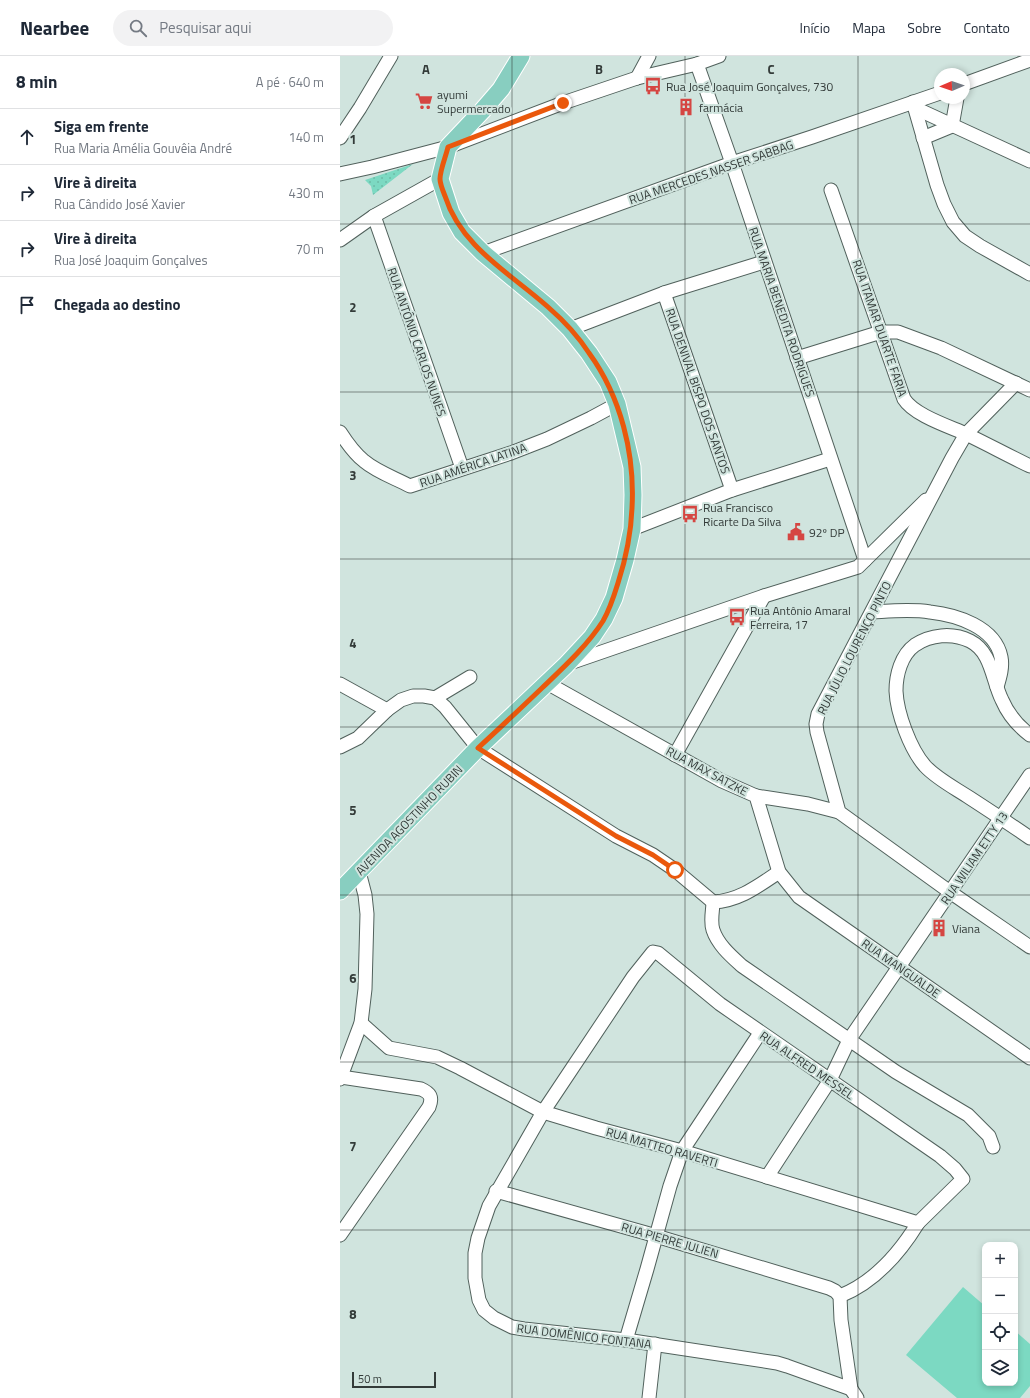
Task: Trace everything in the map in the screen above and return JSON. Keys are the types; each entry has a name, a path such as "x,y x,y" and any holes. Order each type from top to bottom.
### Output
{"main road":[{"path":"440,179 448,147 501,89 521,56"},
{"name":"AVENIDA AGOSTINHO RUBIN","path":"340,891 478,748 566,665 592,637 604,619 614,598 632,529 632,467 617,404 608,382 589,353 570,329 548,307 483,253 462,232 451,213 440,179"}],"street":[{"path":"340,138 391,56"},
{"path":"638,78 649,56"},
{"path":"340,174 448,147 538,112 638,78 697,64 719,56"},
{"path":"970,82 1030,60"},
{"name":"RUA MARIA BENEDITA RODRIGUES","path":"697,64 732,163 865,560"},
{"name":"RUA MERCEDES NASSER SABBAG","path":"483,253 732,163 914,105 934,96"},
{"path":"952,126 956,104"},
{"path":"914,105 952,126 1030,161"},
{"path":"914,105 944,204 953,222 965,236 1030,274"},
{"path":"923,138 952,126"},
{"path":"340,240 374,216 440,179"},
{"name":"RUA ITAMAR DUARTE FARIA","path":"831,190 907,405 937,422 966,434 1030,466"},
{"name":"RUA ANTÔNIO CARLOS NUNES","path":"374,216 462,468"},
{"path":"570,329 664,293 764,262"},
{"name":"RUA DENIVAL BISPO DOS SANTOS","path":"664,293 732,490"},
{"path":"797,358 881,332 898,332 941,348 1030,390"},
{"name":"RUA JÚLIO LOURENÇO PINTO","path":"840,812 817,732 816,724 818,714 934,491 966,434 1016,383"},
{"name":"RUA AMÉRICA LATINA","path":"340,432 350,447 364,461 410,486 518,450 591,418 617,404"},
{"path":"632,529 732,490 830,459"},
{"path":"566,665 764,596 858,567 934,491"},
{"path":"675,755 764,596"},
{"path":"872,612 912,610 947,614 974,624 987,634 996,644 1001,656 1001,669 997,687"},
{"path":"1030,735 1011,716 1002,700 987,657 980,648 970,641 956,636 939,636 923,640 910,649 901,663 896,680 896,699 912,748 926,767 945,782 1002,818 1030,838"},
{"path":"435,698 470,677"},
{"name":"RUA MAX SATZKE","path":"547,683 722,781 756,796 778,872"},
{"path":"340,684 387,710"},
{"path":"340,747 358,738 387,710 401,700 413,696 435,698 445,707 478,748 616,836 653,855 675,870 713,902 737,898 750,892 778,872"},
{"name":"RUA WILIAM ETTY 13","path":"767,1177 832,1076 850,1040 1030,775"},
{"path":"756,796 802,803 840,812 950,892 1030,947"},
{"path":"340,1235 432,1101 431,1096 427,1092 420,1089 340,1078 361,1023 365,989 367,962 367,914 365,896 359,872"},
{"name":"RUA MANGUALDE","path":"778,872 799,897 1030,1058"},
{"path":"713,902 713,929 727,952 742,966 896,1072 968,1115 989,1136 993,1147"},
{"name":"RUA ALFRED MESSEL","path":"651,953 658,953 702,990 760,1033 832,1076 949,1162 963,1179 918,1223"},
{"name":"RUA DOMÊNICO FONTANA","path":"651,953 590,1040 543,1112 496,1191 478,1238 475,1253 475,1278 479,1300 484,1310 494,1318 512,1327 626,1340 777,1363 854,1394"},
{"name":"RUA MATTEO RAVERTI","path":"361,1023 389,1048 437,1057 543,1112 682,1151 918,1223"},
{"path":"626,1340 670,1186 682,1151 760,1033"},
{"name":"RUA PIERRE JULIEN","path":"496,1191 656,1236 829,1288 840,1296"},
{"path":"854,1394 842,1320 840,1296 861,1285 883,1269 901,1249 918,1223"},
{"path":"649,1398 655,1344"}],"green space":[{"path":"413,164 373,195 371,186 365,180"},
{"path":"963,1287 982,1303 982,1386 1018,1386 1018,1334 1030,1344 1030,1386 1020,1398 957,1398 906,1355"}],"place":[{"name":"Rua José Joaquim Gonçalves, 730","path":"653,86"},
{"name":"ayumi Supermercado","path":"424,101"},
{"name":"farmácia","path":"686,107"},
{"name":"Rua Francisco Ricarte Da Silva","path":"690,514"},
{"name":"92º DP","path":"796,532"},
{"name":"Rua Antônio Amaral Ferreira, 17","path":"737,617"},
{"name":"Viana","path":"939,928"}],"route":[{"path":"563,103 448,147 440,179 451,213 462,232 483,253 548,307 570,329 589,353 608,382 617,404 632,467 632,529 614,598 604,619 592,637 566,665 478,748 616,836 653,855 675,870"}]}
